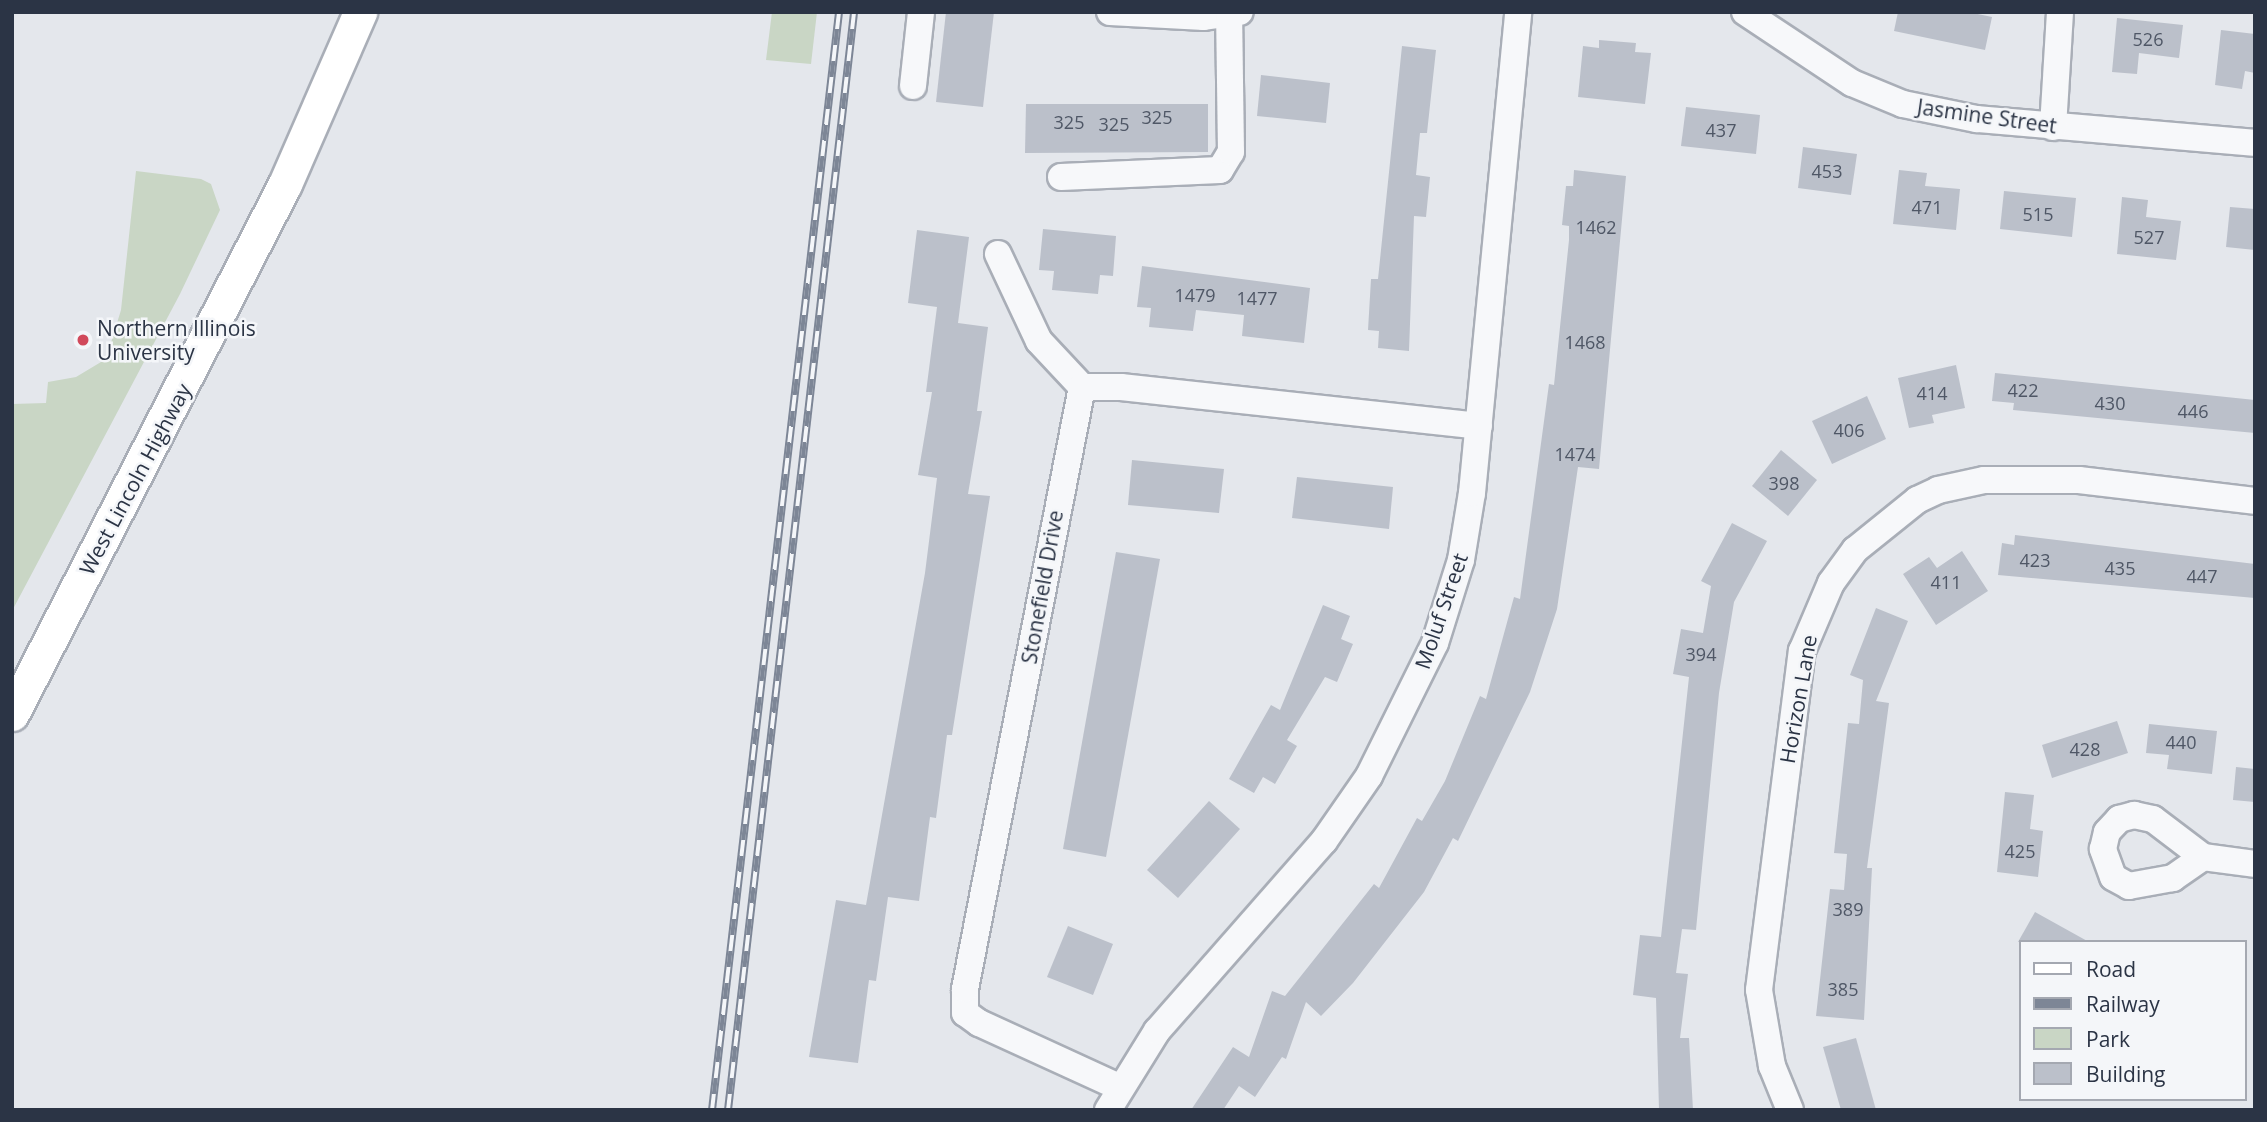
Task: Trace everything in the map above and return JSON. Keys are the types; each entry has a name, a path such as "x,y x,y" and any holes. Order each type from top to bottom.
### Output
{"main road":[{"name":"West Lincoln Highway","path":"12,714 285,184 360,12"}],"street":[{"path":"913,86 921,12"},
{"path":"1061,177 1220,170 1231,152 1234,13 1204,17 1110,12"},
{"name":"Moluf Street","path":"1114,1098 1188,994 1324,841 1369,776 1435,643 1467,530 1518,12"},
{"name":"Jasmine Street","path":"1745,12 1877,95 1977,119 2255,143"},
{"path":"2053,127 2060,12"},
{"path":"998,254 1039,341 1082,387 1121,387 1479,426"},
{"name":"Stonefield Drive","path":"1082,387 965,989 965,1013 1114,1098"},
{"name":"Horizon Lane","path":"1790,1110 1763,1027 1761,976 1802,651 1830,583 1855,550 1917,500 1938,490 1984,480 2079,480 2255,501"},
{"path":"2203,857 2255,864"}],"green space":[{"path":"772,12 817,12 811,64 766,60"},
{"path":"136,171 201,179 211,184 220,210 180,294 12,611 12,404 46,403 48,382 76,377 106,359 121,310"}],"building":[{"path":"946,12 994,12 983,107 936,102"},
{"path":"1898,12 1968,12 1992,17 1985,50 1894,31"},
{"path":"2117,18 2183,25 2179,58 2139,53 2137,74 2112,72"},
{"path":"2221,30 2255,34 2255,73 2245,71 2242,89 2215,85"},
{"path":"1599,40 1636,43 1635,52 1651,53 1645,104 1578,97 1583,46 1599,48"},
{"path":"1402,46 1436,50 1427,133 1420,133 1416,175 1430,177 1426,217 1414,216 1409,351 1378,348 1379,331 1368,330 1371,279 1378,279"},
{"path":"1261,75 1330,83 1326,123 1257,116"},
{"path":"1026,104 1208,104 1208,152 1025,153"},
{"path":"1686,107 1760,115 1756,154 1681,146"},
{"path":"1803,147 1857,154 1851,195 1798,188"},
{"path":"1574,170 1626,176 1599,469 1578,467 1557,609 1530,692 1458,841 1453,838 1424,892 1353,983 1321,1016 1306,1002 1286,1059 1282,1057 1255,1097 1239,1086 1223,1110 1191,1110 1233,1047 1249,1057 1272,991 1285,996 1374,884 1379,888 1417,818 1422,821 1445,781 1480,696 1486,699 1514,597 1520,599 1549,384 1554,385 1569,240 1569,226 1562,225 1566,186 1573,186"},
{"path":"1899,170 1927,173 1925,186 1960,189 1956,230 1893,224"},
{"path":"2004,191 2076,198 2072,237 2000,229"},
{"path":"2122,197 2148,200 2146,217 2181,221 2176,260 2117,254"},
{"path":"2230,207 2255,209 2255,250 2226,247"},
{"path":"1043,229 1116,236 1113,276 1100,275 1098,294 1052,290 1054,271 1039,270"},
{"path":"917,230 969,237 958,323 988,327 977,411 982,411 968,494 990,496 952,735 947,735 936,818 930,817 919,901 888,897 876,981 869,980 858,1063 809,1057 836,900 866,905 925,573 937,478 918,475 932,392 926,392 937,307 908,303"},
{"path":"1142,266 1310,288 1304,343 1242,336 1244,315 1196,310 1193,331 1149,327 1151,308 1137,307"},
{"path":"1956,365 1965,408 1932,415 1934,423 1909,428 1898,378"},
{"path":"1995,373 2255,400 2255,433 2013,410 2014,403 1992,401"},
{"path":"1867,396 1886,439 1832,464 1812,421"},
{"path":"1781,450 1817,480 1788,516 1752,486"},
{"path":"1132,460 1224,469 1219,513 1128,505"},
{"path":"1297,477 1393,487 1389,529 1292,518"},
{"path":"1732,523 1767,541 1734,602 1719,693 1696,930 1682,929 1676,973 1688,974 1680,1038 1689,1038 1693,1110 1659,1110 1656,998 1633,995 1640,935 1661,937 1689,677 1673,674 1681,629 1703,633 1711,586 1701,581"},
{"path":"2015,535 2255,564 2255,598 1998,575 2002,543 2014,545"},
{"path":"1962,551 1988,591 1936,625 1903,574 1929,557 1937,568"},
{"path":"1116,552 1160,559 1106,857 1063,849"},
{"path":"1323,605 1350,616 1341,639 1353,644 1337,682 1325,677 1287,740 1297,746 1275,784 1263,777 1254,793 1229,779 1271,705 1280,710"},
{"path":"1876,608 1908,621 1876,701 1889,703 1867,868 1872,868 1864,1020 1816,1016 1830,889 1844,890 1847,854 1834,853 1848,723 1859,724 1863,680 1850,675"},
{"path":"2117,721 2128,753 2052,778 2042,745"},
{"path":"2149,724 2217,731 2212,774 2167,769 2169,755 2146,753"},
{"path":"2236,767 2255,769 2255,802 2233,800"},
{"path":"2005,792 2034,795 2030,829 2043,831 2038,877 1997,872"},
{"path":"1209,801 1240,829 1178,898 1147,870"},
{"path":"2035,912 2085,940 2019,940"},
{"path":"1068,926 1113,944 1093,995 1047,977"},
{"path":"1856,1038 1876,1110 1841,1110 1823,1047"}],"railway":[{"path":"712,1110 839,12"},
{"path":"728,1110 854,12"}],"place":[{"name":"Northern Illinois University","path":"83,340"}]}
